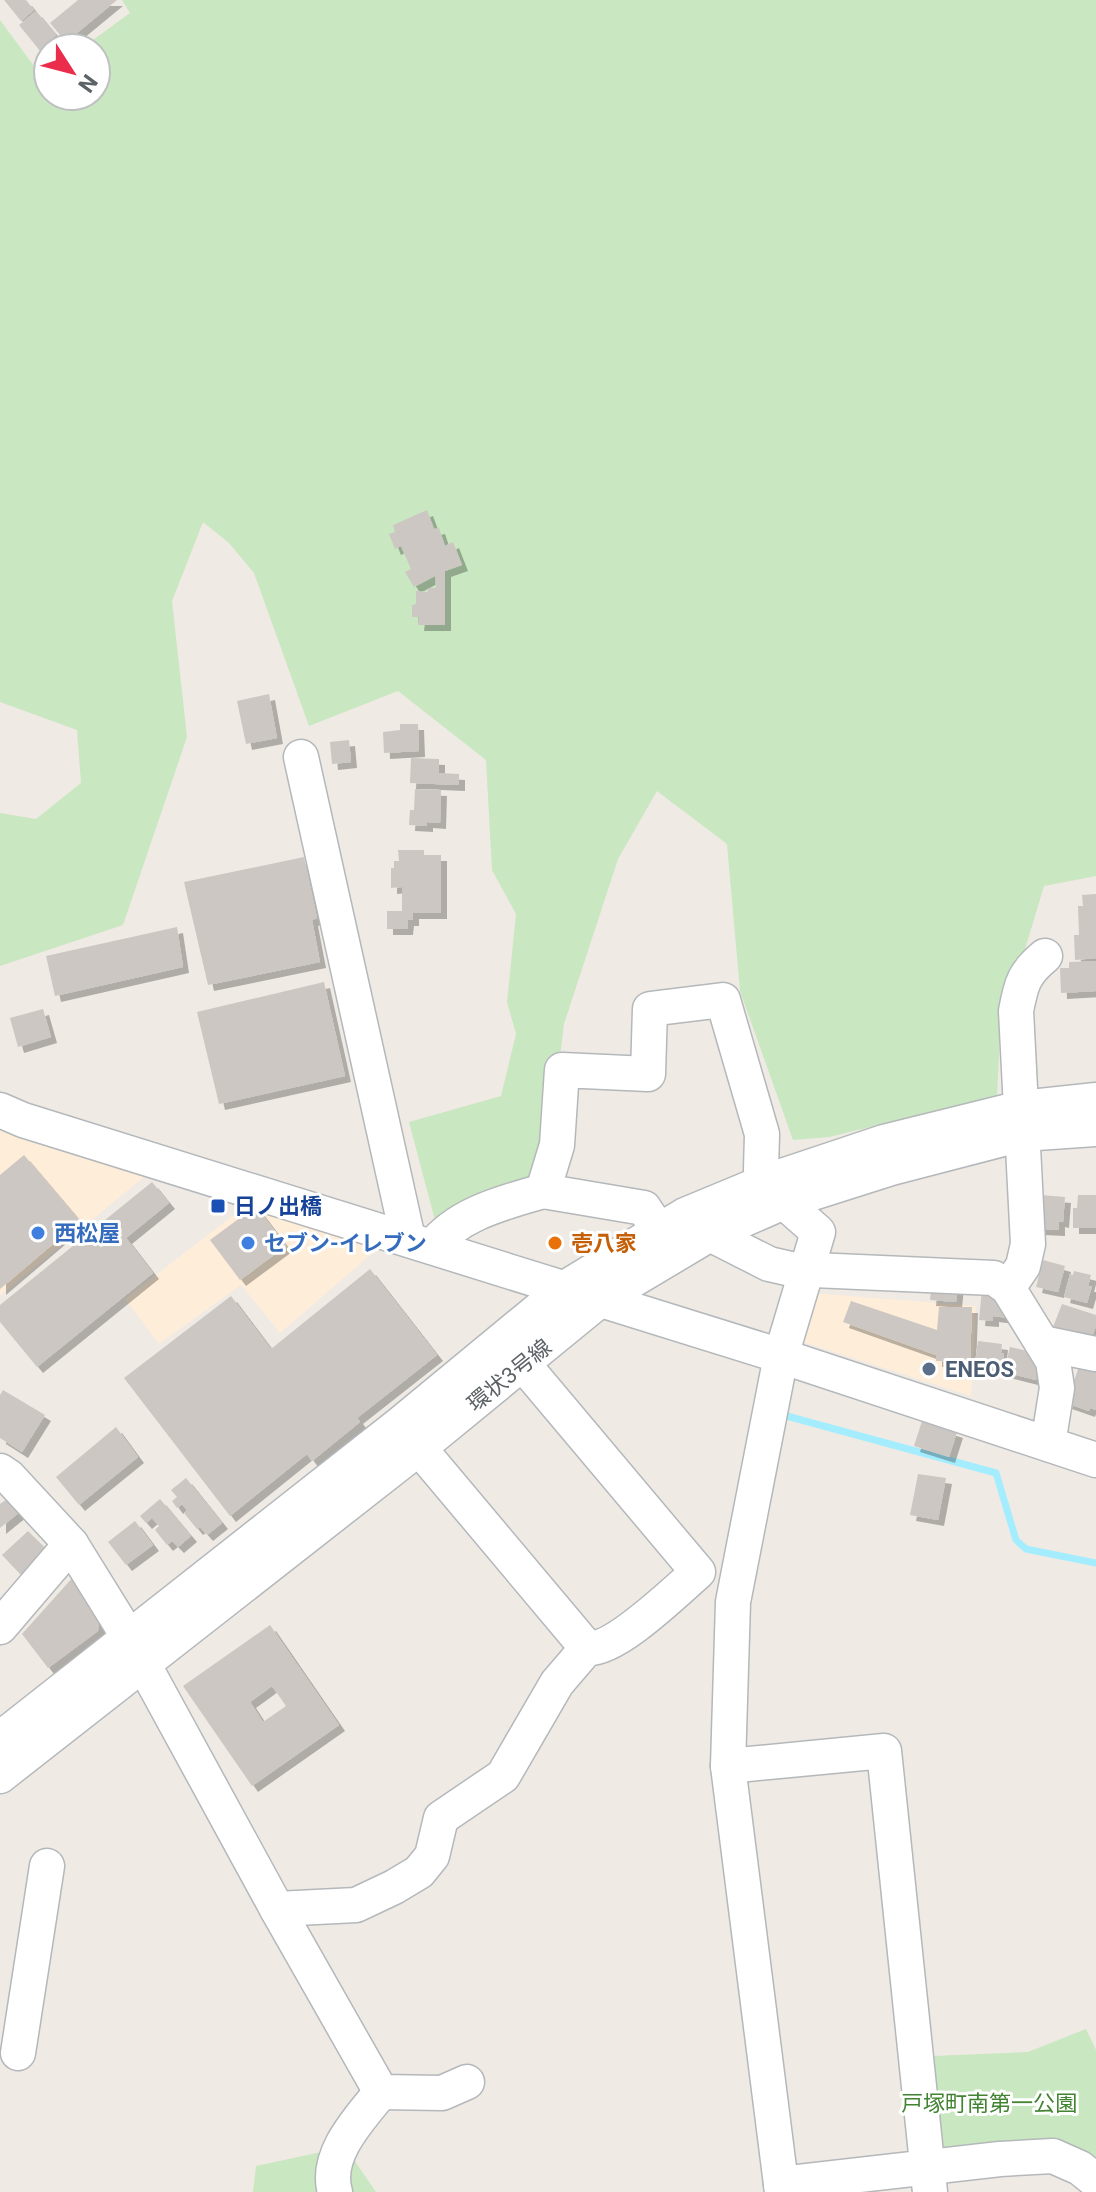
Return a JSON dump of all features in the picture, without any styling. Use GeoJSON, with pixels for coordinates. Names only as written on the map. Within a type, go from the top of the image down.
{"type":"FeatureCollection","features":[{"type":"Feature","properties":{"kind":"street"},"geometry":{"type":"LineString","coordinates":[[301,757],[420,1243]]}},
{"type":"Feature","properties":{"kind":"street"},"geometry":{"type":"LineString","coordinates":[[1008,1288],[1023,1266],[1028,1244],[1016,1011],[1020,988],[1029,969],[1045,956]]}},
{"type":"Feature","properties":{"kind":"street"},"geometry":{"type":"LineString","coordinates":[[543,1191],[557,1145],[562,1070],[648,1074],[650,1009],[723,1000],[762,1134],[761,1170],[776,1192],[818,1232],[781,1356],[733,1602],[728,1766],[781,2188],[929,2180],[1000,2159],[1053,2156],[1080,2168],[1096,2181]]}},
{"type":"Feature","properties":{"kind":"street","name":"環状3号線"},"geometry":{"type":"LineString","coordinates":[[0,1776],[135,1650],[565,1288],[685,1215],[891,1168],[1022,1121],[1096,1100]]}},
{"type":"Feature","properties":{"kind":"street"},"geometry":{"type":"LineString","coordinates":[[0,1110],[23,1120],[781,1356],[1096,1460]]}},
{"type":"Feature","properties":{"kind":"street","name":"環状3号線"},"geometry":{"type":"LineString","coordinates":[[1022,1121],[1096,1129]]}},
{"type":"Feature","properties":{"kind":"street"},"geometry":{"type":"LineString","coordinates":[[420,1243],[471,1216],[543,1191],[644,1208],[659,1231]]}},
{"type":"Feature","properties":{"kind":"street","name":"環状3号線"},"geometry":{"type":"LineString","coordinates":[[0,1739],[135,1650],[419,1448],[601,1299],[776,1192]]}},
{"type":"Feature","properties":{"kind":"street"},"geometry":{"type":"LineString","coordinates":[[710,1234],[769,1264],[806,1270],[994,1278],[1008,1288],[1053,1361],[1057,1388],[1048,1444]]}},
{"type":"Feature","properties":{"kind":"street"},"geometry":{"type":"LineString","coordinates":[[1042,1343],[1096,1354]]}},
{"type":"Feature","properties":{"kind":"street"},"geometry":{"type":"LineString","coordinates":[[419,1448],[587,1648],[593,1649],[620,1637],[698,1572],[523,1364]]}},
{"type":"Feature","properties":{"kind":"street"},"geometry":{"type":"LineString","coordinates":[[0,1471],[71,1544],[135,1650],[381,2092]]}},
{"type":"Feature","properties":{"kind":"street"},"geometry":{"type":"LineString","coordinates":[[0,1627],[71,1544]]}},
{"type":"Feature","properties":{"kind":"street"},"geometry":{"type":"LineString","coordinates":[[277,1909],[356,1905],[419,1872],[432,1856],[441,1818],[503,1776],[557,1683],[587,1648]]}},
{"type":"Feature","properties":{"kind":"street"},"geometry":{"type":"LineString","coordinates":[[728,1766],[884,1751],[929,2180]]}},
{"type":"Feature","properties":{"kind":"street"},"geometry":{"type":"LineString","coordinates":[[18,2053],[16,1965],[47,1866]]}},
{"type":"Feature","properties":{"kind":"street"},"geometry":{"type":"LineString","coordinates":[[381,2092],[442,2093],[467,2082]]}},
{"type":"Feature","properties":{"kind":"street"},"geometry":{"type":"LineString","coordinates":[[335,2192],[335,2163],[348,2136],[381,2092]]}},
{"type":"Feature","properties":{"kind":"shaded area","name":"西松屋"},"geometry":{"type":"Polygon","coordinates":[[[0,1123],[151,1171],[0,1296],[0,1123]]]}},
{"type":"Feature","properties":{"kind":"shaded area"},"geometry":{"type":"Polygon","coordinates":[[[253,1200],[382,1245],[280,1333],[241,1285],[159,1344],[125,1299],[253,1200]]]}},
{"type":"Feature","properties":{"kind":"shaded area","name":"ENEOS"},"geometry":{"type":"Polygon","coordinates":[[[812,1293],[976,1306],[971,1396],[800,1341],[812,1293]]]}},
{"type":"Feature","properties":{"kind":"green space"},"geometry":{"type":"Polygon","coordinates":[[[122,0],[1096,0],[1096,876],[1044,886],[1000,1032],[997,1096],[829,1137],[793,1140],[740,991],[727,844],[657,791],[618,859],[564,1024],[546,1171],[436,1224],[409,1122],[501,1096],[516,1034],[507,1002],[516,914],[492,870],[486,760],[398,691],[309,726],[254,573],[229,543],[203,522],[172,601],[187,737],[123,925],[0,966],[0,813],[36,819],[81,783],[77,730],[0,702],[0,20],[32,63],[32,112],[112,112],[112,32],[104,32],[130,13],[122,0]]]}},
{"type":"Feature","properties":{"kind":"green space","name":"戸塚町南第一公園"},"geometry":{"type":"Polygon","coordinates":[[[1086,2029],[1096,2050],[1096,2166],[955,2156],[941,2144],[933,2056],[1028,2052],[1086,2029]]]}},
{"type":"Feature","properties":{"kind":"green space"},"geometry":{"type":"Polygon","coordinates":[[[326,2151],[350,2154],[376,2192],[253,2192],[256,2166],[326,2151]]]}},
{"type":"Feature","properties":{"kind":"building"},"geometry":{"type":"Polygon","coordinates":[[[4,0],[26,0],[34,10],[21,21],[4,0]]]}},
{"type":"Feature","properties":{"kind":"building"},"geometry":{"type":"Polygon","coordinates":[[[78,0],[117,0],[78,32],[58,32],[50,23],[78,0]]]}},
{"type":"Feature","properties":{"kind":"building"},"geometry":{"type":"Polygon","coordinates":[[[36,11],[54,32],[32,32],[32,41],[19,25],[36,11]]]}},
{"type":"Feature","properties":{"kind":"building"},"geometry":{"type":"Polygon","coordinates":[[[427,510],[434,529],[439,528],[445,546],[453,542],[462,565],[445,571],[445,625],[418,625],[419,617],[412,617],[416,591],[428,592],[428,588],[436,588],[435,576],[414,587],[405,572],[411,569],[401,546],[395,549],[389,534],[395,532],[393,525],[427,510]]]}},
{"type":"Feature","properties":{"kind":"building"},"geometry":{"type":"Polygon","coordinates":[[[269,694],[277,738],[246,744],[237,701],[269,694]]]}},
{"type":"Feature","properties":{"kind":"building"},"geometry":{"type":"Polygon","coordinates":[[[400,724],[418,724],[419,751],[384,753],[383,732],[400,730],[400,724]]]}},
{"type":"Feature","properties":{"kind":"building"},"geometry":{"type":"Polygon","coordinates":[[[349,740],[351,762],[332,764],[330,742],[349,740]]]}},
{"type":"Feature","properties":{"kind":"building"},"geometry":{"type":"Polygon","coordinates":[[[411,758],[439,759],[439,773],[459,774],[459,785],[410,783],[411,758]]]}},
{"type":"Feature","properties":{"kind":"building"},"geometry":{"type":"Polygon","coordinates":[[[415,789],[441,790],[440,823],[409,825],[410,810],[414,810],[415,789]]]}},
{"type":"Feature","properties":{"kind":"building"},"geometry":{"type":"Polygon","coordinates":[[[398,850],[424,850],[424,855],[441,855],[441,913],[413,913],[413,920],[408,920],[407,929],[387,929],[387,911],[402,911],[402,887],[391,888],[391,868],[394,868],[394,861],[399,861],[398,850]]]}},
{"type":"Feature","properties":{"kind":"building"},"geometry":{"type":"Polygon","coordinates":[[[304,857],[317,918],[312,920],[320,962],[208,985],[184,882],[304,857]]]}},
{"type":"Feature","properties":{"kind":"building"},"geometry":{"type":"Polygon","coordinates":[[[1096,894],[1096,958],[1075,960],[1074,935],[1079,935],[1078,906],[1083,906],[1082,895],[1096,894]]]}},
{"type":"Feature","properties":{"kind":"building"},"geometry":{"type":"Polygon","coordinates":[[[177,927],[183,967],[55,996],[46,956],[177,927]]]}},
{"type":"Feature","properties":{"kind":"building"},"geometry":{"type":"Polygon","coordinates":[[[1096,961],[1096,991],[1061,993],[1060,968],[1069,968],[1069,962],[1096,961]]]}},
{"type":"Feature","properties":{"kind":"building"},"geometry":{"type":"Polygon","coordinates":[[[324,982],[345,1076],[219,1104],[197,1012],[324,982]]]}},
{"type":"Feature","properties":{"kind":"building"},"geometry":{"type":"Polygon","coordinates":[[[43,1009],[51,1037],[18,1047],[10,1018],[43,1009]]]}},
{"type":"Feature","properties":{"kind":"building"},"geometry":{"type":"Polygon","coordinates":[[[24,1155],[80,1221],[0,1289],[0,1175],[24,1155]]]}},
{"type":"Feature","properties":{"kind":"building"},"geometry":{"type":"Polygon","coordinates":[[[152,1182],[169,1203],[126,1238],[153,1273],[37,1367],[0,1322],[0,1305],[152,1182]]]}},
{"type":"Feature","properties":{"kind":"building"},"geometry":{"type":"Polygon","coordinates":[[[1041,1195],[1065,1197],[1063,1222],[1059,1221],[1059,1230],[1038,1229],[1041,1195]]]}},
{"type":"Feature","properties":{"kind":"building"},"geometry":{"type":"Polygon","coordinates":[[[1078,1195],[1096,1195],[1096,1228],[1073,1228],[1073,1208],[1077,1208],[1078,1195]]]}},
{"type":"Feature","properties":{"kind":"building","name":"セブン-イレブン"},"geometry":{"type":"Polygon","coordinates":[[[256,1206],[286,1246],[240,1280],[210,1240],[256,1206]]]}},
{"type":"Feature","properties":{"kind":"building"},"geometry":{"type":"Polygon","coordinates":[[[1043,1260],[1065,1266],[1058,1292],[1036,1287],[1043,1260]]]}},
{"type":"Feature","properties":{"kind":"building"},"geometry":{"type":"Polygon","coordinates":[[[370,1269],[437,1355],[357,1418],[360,1422],[312,1461],[307,1454],[230,1516],[124,1378],[231,1296],[271,1349],[370,1269]]]}},
{"type":"Feature","properties":{"kind":"building"},"geometry":{"type":"Polygon","coordinates":[[[1074,1271],[1091,1275],[1088,1286],[1092,1286],[1087,1303],[1064,1297],[1070,1274],[1073,1275],[1074,1271]]]}},
{"type":"Feature","properties":{"kind":"building"},"geometry":{"type":"Polygon","coordinates":[[[932,1280],[958,1282],[956,1302],[930,1300],[932,1280]]]}},
{"type":"Feature","properties":{"kind":"building"},"geometry":{"type":"Polygon","coordinates":[[[982,1289],[1000,1302],[1008,1318],[993,1316],[993,1321],[979,1320],[982,1289]]]}},
{"type":"Feature","properties":{"kind":"building"},"geometry":{"type":"Polygon","coordinates":[[[851,1301],[937,1330],[939,1307],[972,1307],[970,1362],[936,1361],[936,1355],[843,1322],[851,1301]]]}},
{"type":"Feature","properties":{"kind":"building"},"geometry":{"type":"Polygon","coordinates":[[[1062,1304],[1096,1315],[1091,1340],[1053,1327],[1062,1304]]]}},
{"type":"Feature","properties":{"kind":"building"},"geometry":{"type":"Polygon","coordinates":[[[978,1341],[1002,1344],[1002,1370],[984,1368],[985,1364],[975,1363],[978,1341]]]}},
{"type":"Feature","properties":{"kind":"building"},"geometry":{"type":"Polygon","coordinates":[[[1010,1347],[1036,1353],[1041,1359],[1036,1380],[1004,1372],[1010,1347]]]}},
{"type":"Feature","properties":{"kind":"building"},"geometry":{"type":"Polygon","coordinates":[[[1080,1364],[1096,1369],[1096,1410],[1090,1408],[1089,1411],[1066,1403],[1080,1364]]]}},
{"type":"Feature","properties":{"kind":"building"},"geometry":{"type":"Polygon","coordinates":[[[3,1390],[45,1415],[22,1452],[0,1438],[0,1395],[3,1390]]]}},
{"type":"Feature","properties":{"kind":"building"},"geometry":{"type":"Polygon","coordinates":[[[922,1421],[957,1432],[949,1457],[914,1446],[922,1421]]]}},
{"type":"Feature","properties":{"kind":"building"},"geometry":{"type":"Polygon","coordinates":[[[116,1427],[138,1457],[79,1505],[56,1477],[116,1427]]]}},
{"type":"Feature","properties":{"kind":"building"},"geometry":{"type":"Polygon","coordinates":[[[918,1474],[946,1478],[938,1520],[910,1515],[918,1474]]]}},
{"type":"Feature","properties":{"kind":"building"},"geometry":{"type":"Polygon","coordinates":[[[186,1478],[222,1523],[207,1535],[200,1527],[197,1529],[184,1513],[187,1510],[182,1504],[177,1508],[172,1501],[177,1497],[171,1490],[186,1478]]]}},
{"type":"Feature","properties":{"kind":"building"},"geometry":{"type":"Polygon","coordinates":[[[10,1497],[21,1511],[0,1528],[0,1504],[10,1497]]]}},
{"type":"Feature","properties":{"kind":"building"},"geometry":{"type":"Polygon","coordinates":[[[160,1499],[191,1536],[178,1547],[172,1541],[167,1545],[155,1530],[159,1526],[152,1518],[146,1523],[140,1516],[160,1499]]]}},
{"type":"Feature","properties":{"kind":"building"},"geometry":{"type":"Polygon","coordinates":[[[135,1521],[153,1545],[126,1565],[108,1542],[135,1521]]]}},
{"type":"Feature","properties":{"kind":"building"},"geometry":{"type":"Polygon","coordinates":[[[28,1531],[48,1551],[22,1576],[2,1555],[28,1531]]]}},
{"type":"Feature","properties":{"kind":"building"},"geometry":{"type":"Polygon","coordinates":[[[74,1576],[99,1616],[98,1631],[48,1668],[22,1634],[74,1576]]]}},
{"type":"Feature","properties":{"kind":"building"},"geometry":{"type":"Polygon","coordinates":[[[270,1625],[339,1725],[252,1786],[183,1686],[270,1625]],[[272,1686],[250,1702],[263,1722],[286,1706],[272,1686]]]}},
{"type":"Feature","properties":{"kind":"waterway"},"geometry":{"type":"LineString","coordinates":[[783,1415],[996,1473],[1016,1540],[1026,1549],[1096,1563]]}},
{"type":"Feature","properties":{"kind":"place","name":"日ノ出橋"},"geometry":{"type":"Point","coordinates":[218,1206]}},
{"type":"Feature","properties":{"kind":"place","name":"西松屋"},"geometry":{"type":"Point","coordinates":[38,1233]}},
{"type":"Feature","properties":{"kind":"place","name":"セブン-イレブン"},"geometry":{"type":"Point","coordinates":[248,1243]}},
{"type":"Feature","properties":{"kind":"place","name":"壱八家"},"geometry":{"type":"Point","coordinates":[555,1243]}},
{"type":"Feature","properties":{"kind":"place","name":"ENEOS"},"geometry":{"type":"Point","coordinates":[929,1369]}}]}
